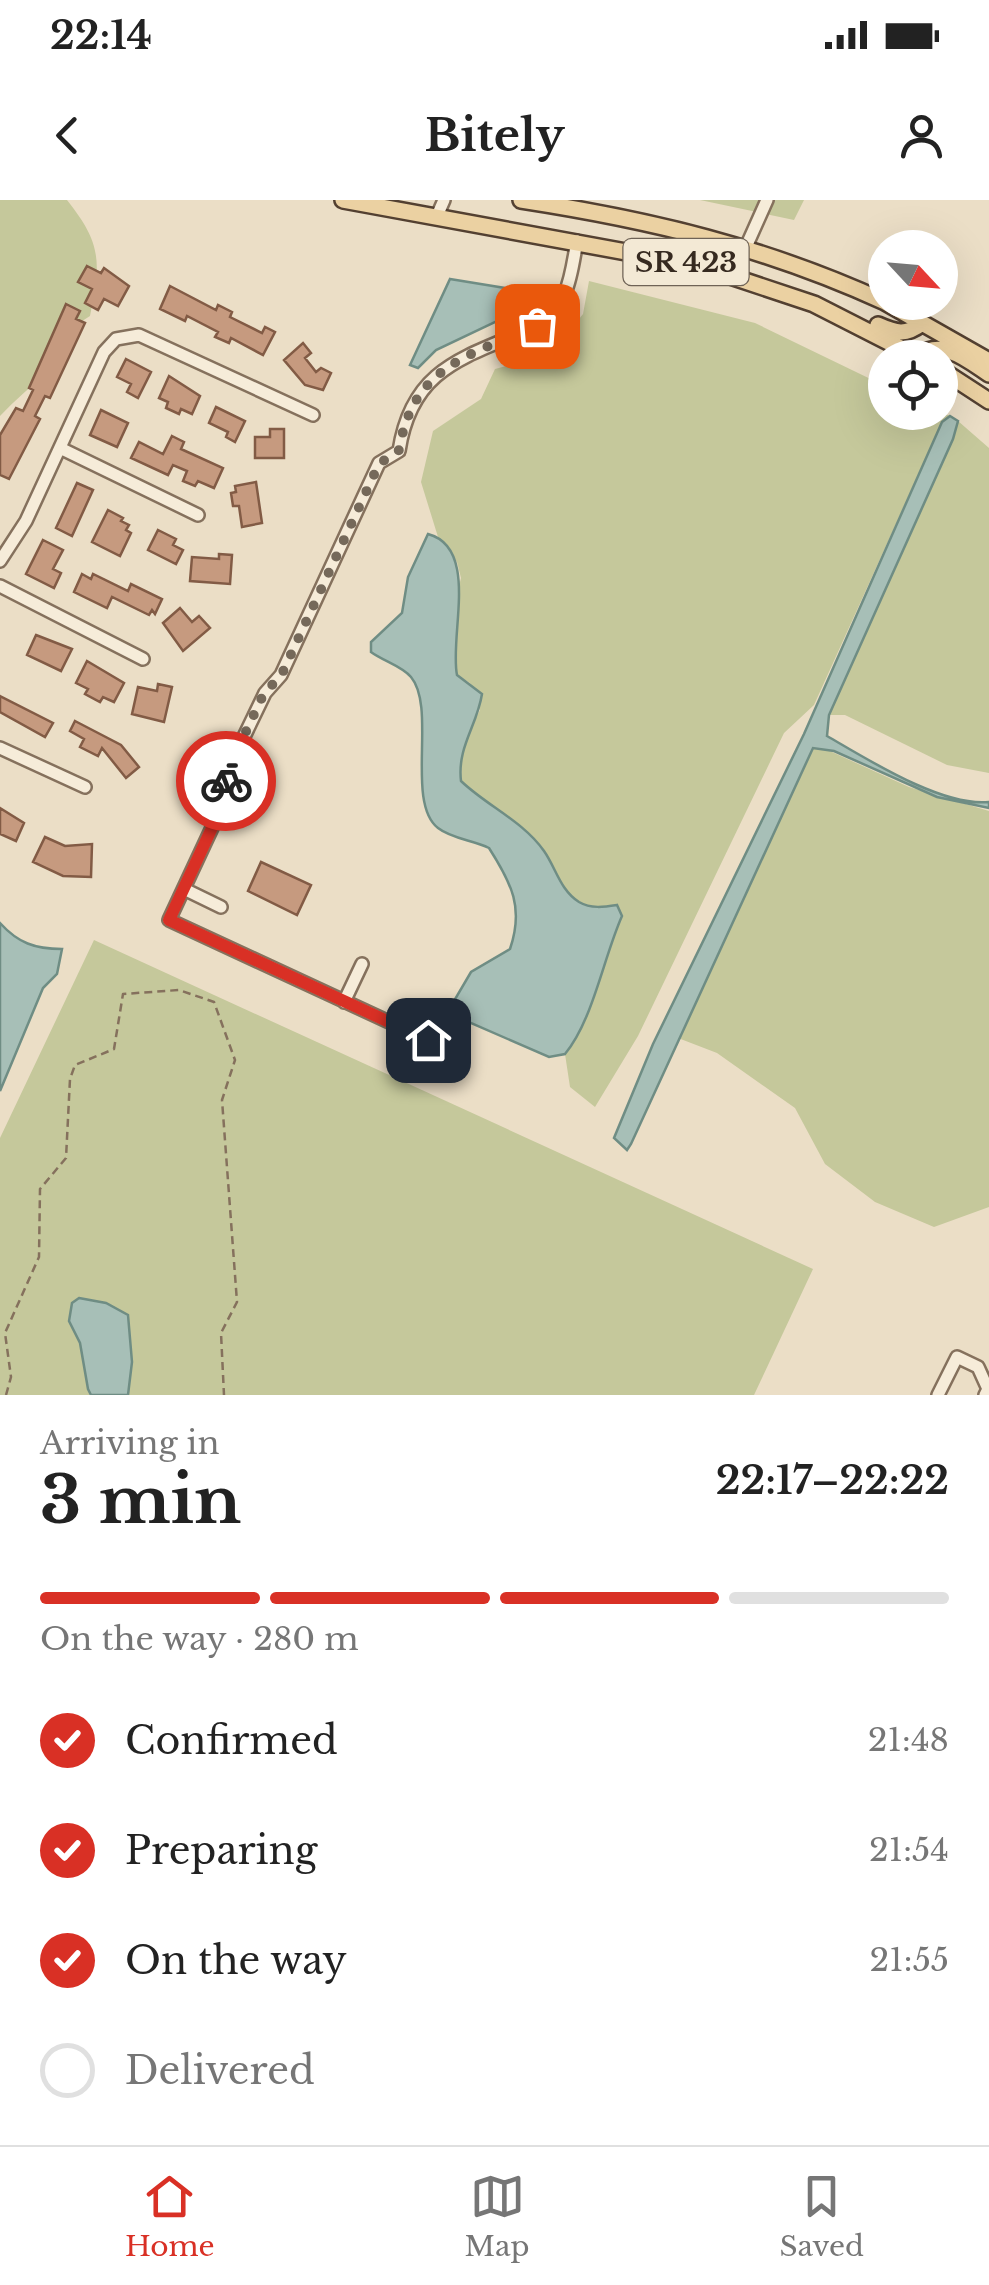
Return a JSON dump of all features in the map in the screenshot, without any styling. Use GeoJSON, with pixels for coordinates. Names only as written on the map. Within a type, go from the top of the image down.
{"type":"FeatureCollection","features":[{"type":"Feature","properties":{"kind":"main road","name":"SR 423"},"geometry":{"type":"LineString","coordinates":[[344,200],[577,240],[715,270],[814,304],[885,340]]}},
{"type":"Feature","properties":{"kind":"main road","name":"SR 423"},"geometry":{"type":"LineString","coordinates":[[520,200],[670,225],[830,277],[868,294]]}},
{"type":"Feature","properties":{"kind":"main road"},"geometry":{"type":"LineString","coordinates":[[715,270],[740,269],[805,292],[894,332],[911,332],[922,324]]}},
{"type":"Feature","properties":{"kind":"main road","name":"SR 423"},"geometry":{"type":"LineString","coordinates":[[915,320],[989,361]]}},
{"type":"Feature","properties":{"kind":"main road"},"geometry":{"type":"LineString","coordinates":[[958,355],[989,374]]}},
{"type":"Feature","properties":{"kind":"main road"},"geometry":{"type":"LineString","coordinates":[[958,381],[989,401]]}},
{"type":"Feature","properties":{"kind":"street"},"geometry":{"type":"LineString","coordinates":[[437,216],[444,200]]}},
{"type":"Feature","properties":{"kind":"street"},"geometry":{"type":"LineString","coordinates":[[746,248],[767,200]]}},
{"type":"Feature","properties":{"kind":"street"},"geometry":{"type":"LineString","coordinates":[[428,1040],[169,920],[225,800],[227,772],[264,693],[281,676],[379,464],[399,450],[403,424],[413,403],[442,368],[537,326],[550,316],[567,290],[577,240]]}},
{"type":"Feature","properties":{"kind":"street"},"geometry":{"type":"LineString","coordinates":[[0,561],[26,521],[104,352],[116,339],[139,335],[312,414]]}},
{"type":"Feature","properties":{"kind":"street"},"geometry":{"type":"LineString","coordinates":[[60,448],[198,515]]}},
{"type":"Feature","properties":{"kind":"street"},"geometry":{"type":"LineString","coordinates":[[0,586],[142,659]]}},
{"type":"Feature","properties":{"kind":"street"},"geometry":{"type":"LineString","coordinates":[[0,748],[85,787]]}},
{"type":"Feature","properties":{"kind":"street"},"geometry":{"type":"LineString","coordinates":[[184,889],[221,907]]}},
{"type":"Feature","properties":{"kind":"street"},"geometry":{"type":"LineString","coordinates":[[344,1002],[362,964]]}},
{"type":"Feature","properties":{"kind":"street"},"geometry":{"type":"LineString","coordinates":[[943,1393],[957,1357],[983,1373],[988,1389],[985,1395]]}},
{"type":"Feature","properties":{"kind":"path"},"geometry":{"type":"LineString","coordinates":[[6,1395],[10,1377],[4,1333],[40,1257],[38,1197],[66,1158],[70,1080],[76,1064],[114,1049],[123,994],[179,990],[214,1002],[234,1060],[222,1100],[237,1302],[221,1333],[224,1395]]}},
{"type":"Feature","properties":{"kind":"green space"},"geometry":{"type":"Polygon","coordinates":[[[0,200],[67,200],[93,242],[97,267],[90,316],[72,330],[47,372],[0,416],[0,200]]]}},
{"type":"Feature","properties":{"kind":"green space"},"geometry":{"type":"Polygon","coordinates":[[[700,200],[804,200],[794,220],[700,200]]]}},
{"type":"Feature","properties":{"kind":"green space"},"geometry":{"type":"Polygon","coordinates":[[[589,281],[755,323],[868,378],[868,430],[938,430],[814,705],[784,733],[638,1036],[595,1107],[570,1087],[565,1054],[583,1024],[622,916],[617,905],[592,907],[573,897],[535,840],[461,781],[462,745],[480,710],[470,683],[457,675],[453,657],[461,578],[457,562],[438,537],[421,482],[433,431],[481,399],[495,369],[551,354],[583,314],[589,281]]]}},
{"type":"Feature","properties":{"kind":"green space"},"geometry":{"type":"Polygon","coordinates":[[[958,421],[989,448],[989,773],[947,765],[845,715],[829,715],[953,440],[958,421]]]}},
{"type":"Feature","properties":{"kind":"green space"},"geometry":{"type":"Polygon","coordinates":[[[821,747],[909,787],[989,811],[989,1207],[934,1227],[875,1202],[825,1164],[795,1108],[717,1053],[678,1038],[813,748],[821,747]]]}},
{"type":"Feature","properties":{"kind":"green space"},"geometry":{"type":"Polygon","coordinates":[[[94,940],[813,1269],[754,1395],[0,1395],[0,1138],[94,940]]]}},
{"type":"Feature","properties":{"kind":"water"},"geometry":{"type":"Polygon","coordinates":[[[450,279],[505,288],[520,298],[521,306],[436,350],[418,368],[410,365],[450,279]]]}},
{"type":"Feature","properties":{"kind":"water"},"geometry":{"type":"Polygon","coordinates":[[[938,430],[956,430],[829,715],[827,736],[905,780],[949,797],[989,802],[989,808],[937,797],[834,751],[813,748],[627,1150],[614,1138],[653,1044],[804,734],[938,430]]]}},
{"type":"Feature","properties":{"kind":"water"},"geometry":{"type":"Polygon","coordinates":[[[428,534],[444,542],[458,574],[457,675],[482,694],[462,758],[461,781],[535,840],[573,897],[593,907],[617,905],[622,916],[583,1024],[565,1054],[549,1057],[455,1016],[451,1006],[471,972],[510,949],[516,909],[504,873],[489,848],[444,832],[428,815],[418,691],[407,673],[371,652],[371,642],[402,613],[408,577],[428,534]]]}},
{"type":"Feature","properties":{"kind":"water"},"geometry":{"type":"Polygon","coordinates":[[[0,923],[28,944],[62,949],[57,974],[43,988],[0,1091],[0,923]]]}},
{"type":"Feature","properties":{"kind":"water"},"geometry":{"type":"Polygon","coordinates":[[[79,1298],[106,1303],[128,1315],[132,1362],[128,1395],[91,1395],[80,1343],[69,1321],[72,1303],[79,1298]]]}},
{"type":"Feature","properties":{"kind":"building"},"geometry":{"type":"Polygon","coordinates":[[[87,266],[101,273],[104,268],[129,286],[118,306],[104,299],[98,310],[85,303],[92,289],[78,282],[87,266]]]}},
{"type":"Feature","properties":{"kind":"building"},"geometry":{"type":"Polygon","coordinates":[[[170,286],[216,310],[218,305],[232,312],[230,317],[262,333],[265,327],[275,332],[263,355],[231,338],[229,343],[215,337],[218,332],[187,316],[185,321],[160,309],[170,286]]]}},
{"type":"Feature","properties":{"kind":"building"},"geometry":{"type":"Polygon","coordinates":[[[66,304],[80,311],[76,319],[85,323],[50,398],[45,396],[35,416],[40,419],[9,479],[0,475],[0,435],[16,408],[23,411],[33,390],[29,388],[66,304]]]}},
{"type":"Feature","properties":{"kind":"building"},"geometry":{"type":"Polygon","coordinates":[[[303,343],[311,353],[305,358],[316,372],[321,368],[331,373],[323,390],[305,385],[284,360],[303,343]]]}},
{"type":"Feature","properties":{"kind":"building"},"geometry":{"type":"Polygon","coordinates":[[[126,359],[151,372],[138,398],[127,392],[131,384],[117,377],[126,359]]]}},
{"type":"Feature","properties":{"kind":"building"},"geometry":{"type":"Polygon","coordinates":[[[169,376],[200,396],[192,414],[166,408],[168,402],[159,398],[169,376]]]}},
{"type":"Feature","properties":{"kind":"building"},"geometry":{"type":"Polygon","coordinates":[[[216,407],[245,421],[235,442],[226,437],[228,432],[209,423],[216,407]]]}},
{"type":"Feature","properties":{"kind":"building"},"geometry":{"type":"Polygon","coordinates":[[[101,410],[128,423],[117,447],[90,435],[101,410]]]}},
{"type":"Feature","properties":{"kind":"building"},"geometry":{"type":"Polygon","coordinates":[[[270,429],[284,429],[284,458],[255,458],[255,437],[270,437],[270,429]]]}},
{"type":"Feature","properties":{"kind":"building"},"geometry":{"type":"Polygon","coordinates":[[[172,436],[184,442],[181,449],[223,468],[214,488],[198,481],[195,486],[183,481],[187,471],[173,465],[168,475],[131,458],[139,442],[163,454],[172,436]]]}},
{"type":"Feature","properties":{"kind":"building"},"geometry":{"type":"Polygon","coordinates":[[[256,482],[262,523],[242,527],[239,506],[233,506],[231,493],[236,492],[235,486],[256,482]]]}},
{"type":"Feature","properties":{"kind":"building"},"geometry":{"type":"Polygon","coordinates":[[[77,483],[93,490],[72,536],[56,528],[77,483]]]}},
{"type":"Feature","properties":{"kind":"building"},"geometry":{"type":"Polygon","coordinates":[[[108,510],[129,525],[126,530],[131,533],[120,556],[92,542],[108,510]]]}},
{"type":"Feature","properties":{"kind":"building"},"geometry":{"type":"Polygon","coordinates":[[[158,530],[176,539],[173,545],[183,550],[176,564],[148,550],[158,530]]]}},
{"type":"Feature","properties":{"kind":"building"},"geometry":{"type":"Polygon","coordinates":[[[43,540],[63,550],[53,569],[61,573],[54,588],[26,574],[43,540]]]}},
{"type":"Feature","properties":{"kind":"building"},"geometry":{"type":"Polygon","coordinates":[[[219,554],[232,555],[230,584],[190,581],[192,557],[219,559],[219,554]]]}},
{"type":"Feature","properties":{"kind":"building"},"geometry":{"type":"Polygon","coordinates":[[[82,574],[91,579],[93,574],[128,591],[131,584],[162,599],[155,614],[152,610],[149,615],[112,597],[107,608],[74,592],[82,574]]]}},
{"type":"Feature","properties":{"kind":"building"},"geometry":{"type":"Polygon","coordinates":[[[180,608],[192,622],[199,616],[210,628],[183,651],[163,623],[180,608]]]}},
{"type":"Feature","properties":{"kind":"building"},"geometry":{"type":"Polygon","coordinates":[[[36,635],[72,649],[61,671],[27,655],[36,635]]]}},
{"type":"Feature","properties":{"kind":"building"},"geometry":{"type":"Polygon","coordinates":[[[87,661],[124,683],[114,702],[103,697],[100,702],[85,694],[88,689],[76,683],[87,661]]]}},
{"type":"Feature","properties":{"kind":"building"},"geometry":{"type":"Polygon","coordinates":[[[158,684],[172,687],[164,722],[132,714],[138,687],[157,691],[158,684]]]}},
{"type":"Feature","properties":{"kind":"building"},"geometry":{"type":"Polygon","coordinates":[[[0,696],[53,723],[45,737],[0,712],[0,696]]]}},
{"type":"Feature","properties":{"kind":"building"},"geometry":{"type":"Polygon","coordinates":[[[75,721],[121,745],[139,767],[126,778],[102,748],[98,756],[80,747],[84,739],[70,731],[75,721]]]}},
{"type":"Feature","properties":{"kind":"building"},"geometry":{"type":"Polygon","coordinates":[[[0,808],[24,823],[16,841],[0,834],[0,808]]]}},
{"type":"Feature","properties":{"kind":"building"},"geometry":{"type":"Polygon","coordinates":[[[45,837],[65,846],[92,844],[91,877],[63,876],[33,862],[45,837]]]}},
{"type":"Feature","properties":{"kind":"building"},"geometry":{"type":"Polygon","coordinates":[[[261,862],[311,885],[297,915],[248,891],[261,862]]]}},
{"type":"Feature","properties":{"kind":"way so far"},"geometry":{"type":"LineString","coordinates":[[226,781],[264,693],[281,676],[379,464],[399,450],[403,424],[426,383],[442,368],[537,326]]}},
{"type":"Feature","properties":{"kind":"route"},"geometry":{"type":"LineString","coordinates":[[226,781],[225,800],[169,920],[428,1040]]}}]}
